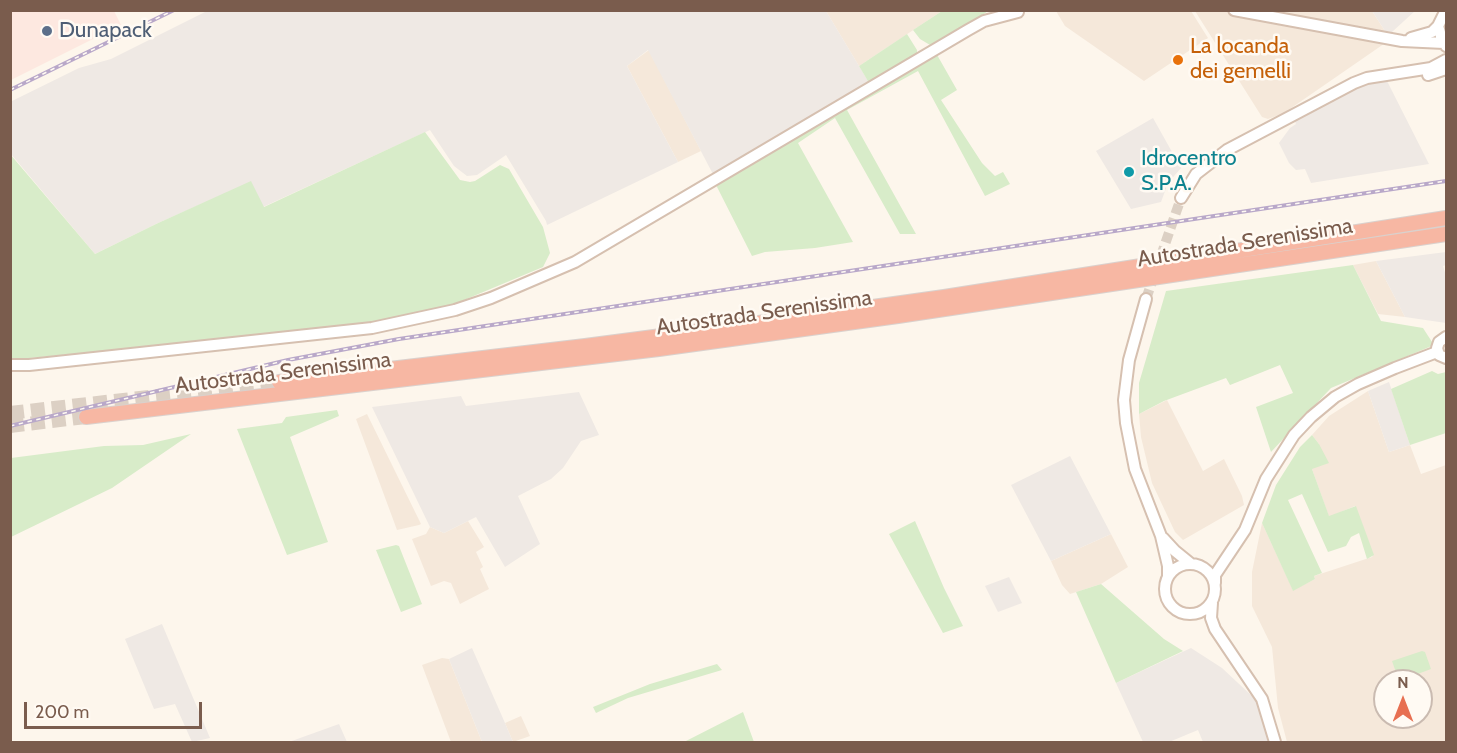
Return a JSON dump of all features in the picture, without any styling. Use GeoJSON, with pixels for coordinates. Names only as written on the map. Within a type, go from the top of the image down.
{"type":"FeatureCollection","features":[{"type":"Feature","properties":{"kind":"highway","name":"Autostrada Serenissima"},"geometry":{"type":"LineString","coordinates":[[279,382],[585,346],[819,315],[1446,218]]}},
{"type":"Feature","properties":{"kind":"highway","name":"Autostrada Serenissima"},"geometry":{"type":"LineString","coordinates":[[86,417],[670,348],[1446,234]]}},
{"type":"Feature","properties":{"kind":"street"},"geometry":{"type":"LineString","coordinates":[[968,30],[991,10]]}},
{"type":"Feature","properties":{"kind":"street"},"geometry":{"type":"LineString","coordinates":[[1234,10],[1402,41],[1445,44],[1438,26]]}},
{"type":"Feature","properties":{"kind":"street"},"geometry":{"type":"LineString","coordinates":[[10,365],[29,365],[372,328],[455,310],[491,298],[575,262],[968,30],[984,21],[1020,11]]}},
{"type":"Feature","properties":{"kind":"street"},"geometry":{"type":"LineString","coordinates":[[1402,41],[1432,32],[1438,26],[1443,12]]}},
{"type":"Feature","properties":{"kind":"street"},"geometry":{"type":"LineString","coordinates":[[1181,198],[1196,174],[1227,150],[1367,78],[1431,68],[1446,60]]}},
{"type":"Feature","properties":{"kind":"street"},"geometry":{"type":"LineString","coordinates":[[1350,86],[1424,76],[1446,69]]}},
{"type":"Feature","properties":{"kind":"street"},"geometry":{"type":"LineString","coordinates":[[1146,299],[1129,360],[1124,400],[1135,470],[1161,536],[1168,566],[1165,588],[1168,601],[1178,611],[1215,629]]}},
{"type":"Feature","properties":{"kind":"street"},"geometry":{"type":"LineString","coordinates":[[1275,742],[1263,699],[1215,629],[1211,618],[1216,590],[1215,575],[1249,522],[1266,479],[1278,458],[1294,435],[1311,417],[1335,398],[1365,381],[1442,355],[1439,342],[1446,338]]}},
{"type":"Feature","properties":{"kind":"street"},"geometry":{"type":"LineString","coordinates":[[1161,536],[1175,551],[1209,572],[1215,583]]}},
{"type":"Feature","properties":{"kind":"street"},"geometry":{"type":"LineString","coordinates":[[1168,576],[1178,567],[1195,564],[1207,565],[1237,543]]}},
{"type":"Feature","properties":{"kind":"street"},"geometry":{"type":"LineString","coordinates":[[1188,614],[1201,612],[1212,603]]}},
{"type":"Feature","properties":{"kind":"shaded area"},"geometry":{"type":"Polygon","coordinates":[[[209,10],[826,11],[871,86],[715,178],[648,50],[627,66],[678,162],[547,225],[506,155],[477,175],[467,176],[454,166],[430,130],[263,207],[251,182],[95,254],[11,154],[10,102],[79,68],[111,59],[209,10]]]}},
{"type":"Feature","properties":{"kind":"shaded area"},"geometry":{"type":"Polygon","coordinates":[[[1416,10],[1392,32],[1385,31],[1372,11],[1416,10]]]}},
{"type":"Feature","properties":{"kind":"shaded area"},"geometry":{"type":"Polygon","coordinates":[[[11,11],[114,11],[121,25],[11,80],[11,11]]]}},
{"type":"Feature","properties":{"kind":"shaded area"},"geometry":{"type":"Polygon","coordinates":[[[826,11],[942,11],[859,66],[826,11]]]}},
{"type":"Feature","properties":{"kind":"shaded area"},"geometry":{"type":"Polygon","coordinates":[[[1056,11],[1191,11],[1208,38],[1144,81],[1065,26],[1056,11]]]}},
{"type":"Feature","properties":{"kind":"shaded area"},"geometry":{"type":"Polygon","coordinates":[[[1195,11],[1372,11],[1385,31],[1392,32],[1386,38],[1391,39],[1284,113],[1268,119],[1262,117],[1195,11]]]}},
{"type":"Feature","properties":{"kind":"shaded area"},"geometry":{"type":"Polygon","coordinates":[[[649,50],[701,151],[678,162],[627,66],[649,50]]]}},
{"type":"Feature","properties":{"kind":"shaded area"},"geometry":{"type":"Polygon","coordinates":[[[1387,81],[1429,164],[1311,183],[1305,169],[1296,170],[1289,163],[1279,143],[1290,128],[1296,124],[1293,116],[1350,86],[1387,81]]]}},
{"type":"Feature","properties":{"kind":"shaded area"},"geometry":{"type":"Polygon","coordinates":[[[1153,118],[1181,168],[1168,183],[1161,202],[1131,209],[1096,151],[1153,118]]]}},
{"type":"Feature","properties":{"kind":"shaded area"},"geometry":{"type":"Polygon","coordinates":[[[1446,252],[1446,265],[1443,266],[1446,276],[1446,323],[1405,317],[1376,261],[1446,252]]]}},
{"type":"Feature","properties":{"kind":"shaded area"},"geometry":{"type":"Polygon","coordinates":[[[1376,261],[1405,317],[1378,314],[1353,265],[1376,261]]]}},
{"type":"Feature","properties":{"kind":"shaded area"},"geometry":{"type":"Polygon","coordinates":[[[1389,382],[1410,445],[1389,452],[1368,391],[1389,382]]]}},
{"type":"Feature","properties":{"kind":"shaded area"},"geometry":{"type":"Polygon","coordinates":[[[1368,391],[1389,452],[1410,445],[1421,474],[1446,465],[1446,742],[1287,742],[1278,708],[1272,647],[1252,606],[1252,572],[1262,523],[1293,590],[1315,579],[1314,576],[1373,555],[1355,506],[1329,517],[1312,469],[1319,444],[1312,435],[1329,416],[1368,391]]]}},
{"type":"Feature","properties":{"kind":"shaded area"},"geometry":{"type":"Polygon","coordinates":[[[579,392],[599,435],[581,441],[563,468],[551,479],[518,496],[540,544],[505,567],[476,517],[444,533],[430,527],[372,407],[461,396],[466,406],[579,392]]]}},
{"type":"Feature","properties":{"kind":"shaded area"},"geometry":{"type":"Polygon","coordinates":[[[1167,400],[1203,471],[1224,459],[1244,505],[1183,540],[1175,532],[1152,483],[1141,437],[1139,414],[1167,400]]]}},
{"type":"Feature","properties":{"kind":"shaded area"},"geometry":{"type":"Polygon","coordinates":[[[367,414],[421,524],[419,525],[397,530],[356,419],[367,414]]]}},
{"type":"Feature","properties":{"kind":"shaded area"},"geometry":{"type":"Polygon","coordinates":[[[1070,456],[1111,534],[1051,561],[1011,485],[1070,456]]]}},
{"type":"Feature","properties":{"kind":"shaded area"},"geometry":{"type":"Polygon","coordinates":[[[468,521],[484,547],[476,552],[483,567],[480,569],[489,589],[460,604],[451,583],[444,581],[431,586],[412,539],[426,534],[430,527],[444,533],[468,521]]]}},
{"type":"Feature","properties":{"kind":"shaded area"},"geometry":{"type":"Polygon","coordinates":[[[1111,534],[1128,567],[1101,584],[1070,594],[1062,585],[1051,561],[1111,534]]]}},
{"type":"Feature","properties":{"kind":"shaded area"},"geometry":{"type":"Polygon","coordinates":[[[1009,577],[1022,603],[998,612],[985,586],[1009,577]]]}},
{"type":"Feature","properties":{"kind":"shaded area"},"geometry":{"type":"Polygon","coordinates":[[[162,624],[210,738],[192,742],[175,704],[154,709],[125,639],[162,624]]]}},
{"type":"Feature","properties":{"kind":"shaded area"},"geometry":{"type":"Polygon","coordinates":[[[472,648],[513,742],[482,742],[449,659],[472,648]]]}},
{"type":"Feature","properties":{"kind":"shaded area"},"geometry":{"type":"Polygon","coordinates":[[[1191,648],[1222,668],[1253,697],[1260,706],[1269,742],[1203,742],[1198,730],[1169,742],[1143,742],[1116,683],[1191,648]]]}},
{"type":"Feature","properties":{"kind":"shaded area"},"geometry":{"type":"Polygon","coordinates":[[[442,658],[449,659],[482,742],[451,742],[422,665],[442,658]]]}},
{"type":"Feature","properties":{"kind":"shaded area"},"geometry":{"type":"Polygon","coordinates":[[[521,716],[530,736],[513,742],[505,723],[521,716]]]}},
{"type":"Feature","properties":{"kind":"shaded area"},"geometry":{"type":"Polygon","coordinates":[[[339,724],[347,742],[289,742],[339,724]]]}},
{"type":"Feature","properties":{"kind":"green space"},"geometry":{"type":"Polygon","coordinates":[[[942,11],[988,11],[933,46],[920,39],[913,30],[942,11]]]}},
{"type":"Feature","properties":{"kind":"green space"},"geometry":{"type":"Polygon","coordinates":[[[907,34],[917,54],[869,83],[859,66],[907,34]]]}},
{"type":"Feature","properties":{"kind":"green space"},"geometry":{"type":"Polygon","coordinates":[[[936,53],[957,90],[941,100],[982,163],[995,176],[1003,172],[1010,184],[985,196],[918,71],[847,110],[916,234],[900,234],[835,118],[798,143],[853,242],[765,252],[752,256],[716,185],[936,53]]]}},
{"type":"Feature","properties":{"kind":"green space"},"geometry":{"type":"Polygon","coordinates":[[[425,132],[460,180],[475,181],[500,165],[509,169],[543,227],[550,253],[543,267],[445,308],[402,319],[297,333],[11,358],[10,154],[95,254],[251,181],[264,207],[425,132]]]}},
{"type":"Feature","properties":{"kind":"green space"},"geometry":{"type":"Polygon","coordinates":[[[1353,265],[1381,321],[1423,328],[1434,345],[1331,388],[1271,452],[1256,407],[1293,393],[1280,365],[1230,385],[1226,378],[1164,401],[1139,414],[1139,383],[1166,291],[1353,265]]]}},
{"type":"Feature","properties":{"kind":"green space"},"geometry":{"type":"Polygon","coordinates":[[[1432,371],[1438,374],[1446,372],[1446,433],[1410,445],[1391,389],[1432,371]]]}},
{"type":"Feature","properties":{"kind":"green space"},"geometry":{"type":"Polygon","coordinates":[[[337,410],[339,416],[290,437],[328,542],[287,555],[237,429],[282,423],[286,417],[337,410]]]}},
{"type":"Feature","properties":{"kind":"green space"},"geometry":{"type":"Polygon","coordinates":[[[191,434],[112,488],[11,537],[11,458],[104,446],[143,445],[191,434]]]}},
{"type":"Feature","properties":{"kind":"green space"},"geometry":{"type":"Polygon","coordinates":[[[1312,435],[1329,463],[1312,469],[1329,516],[1356,506],[1374,555],[1367,559],[1359,533],[1351,537],[1346,546],[1328,552],[1302,494],[1288,500],[1322,573],[1293,591],[1262,523],[1276,485],[1300,447],[1312,435]]]}},
{"type":"Feature","properties":{"kind":"green space"},"geometry":{"type":"Polygon","coordinates":[[[915,521],[963,626],[943,633],[889,534],[915,521]]]}},
{"type":"Feature","properties":{"kind":"green space"},"geometry":{"type":"Polygon","coordinates":[[[399,546],[422,604],[401,612],[376,550],[399,546]]]}},
{"type":"Feature","properties":{"kind":"green space"},"geometry":{"type":"Polygon","coordinates":[[[1101,584],[1164,639],[1183,651],[1116,683],[1076,592],[1101,584]]]}},
{"type":"Feature","properties":{"kind":"green space"},"geometry":{"type":"Polygon","coordinates":[[[1422,651],[1425,652],[1431,669],[1395,669],[1392,661],[1422,651]]]}},
{"type":"Feature","properties":{"kind":"green space"},"geometry":{"type":"Polygon","coordinates":[[[717,664],[722,670],[628,698],[596,713],[593,707],[650,684],[717,664]]]}},
{"type":"Feature","properties":{"kind":"green space"},"geometry":{"type":"Polygon","coordinates":[[[743,712],[754,742],[684,742],[743,712]]]}},
{"type":"Feature","properties":{"kind":"tunnel"},"geometry":{"type":"LineString","coordinates":[[1146,299],[1181,198]]}},
{"type":"Feature","properties":{"kind":"tunnel"},"geometry":{"type":"LineString","coordinates":[[10,413],[279,382]]}},
{"type":"Feature","properties":{"kind":"tunnel"},"geometry":{"type":"LineString","coordinates":[[10,426],[86,417]]}},
{"type":"Feature","properties":{"kind":"railway"},"geometry":{"type":"LineString","coordinates":[[10,90],[174,10]]}},
{"type":"Feature","properties":{"kind":"railway"},"geometry":{"type":"LineString","coordinates":[[10,426],[288,360],[399,339],[1446,181]]}},
{"type":"Feature","properties":{"kind":"place","name":"Dunapack"},"geometry":{"type":"Point","coordinates":[47,31]}},
{"type":"Feature","properties":{"kind":"place","name":"La locanda dei gemelli"},"geometry":{"type":"Point","coordinates":[1178,60]}},
{"type":"Feature","properties":{"kind":"place","name":"Idrocentro S.P.A."},"geometry":{"type":"Point","coordinates":[1129,172]}}]}
